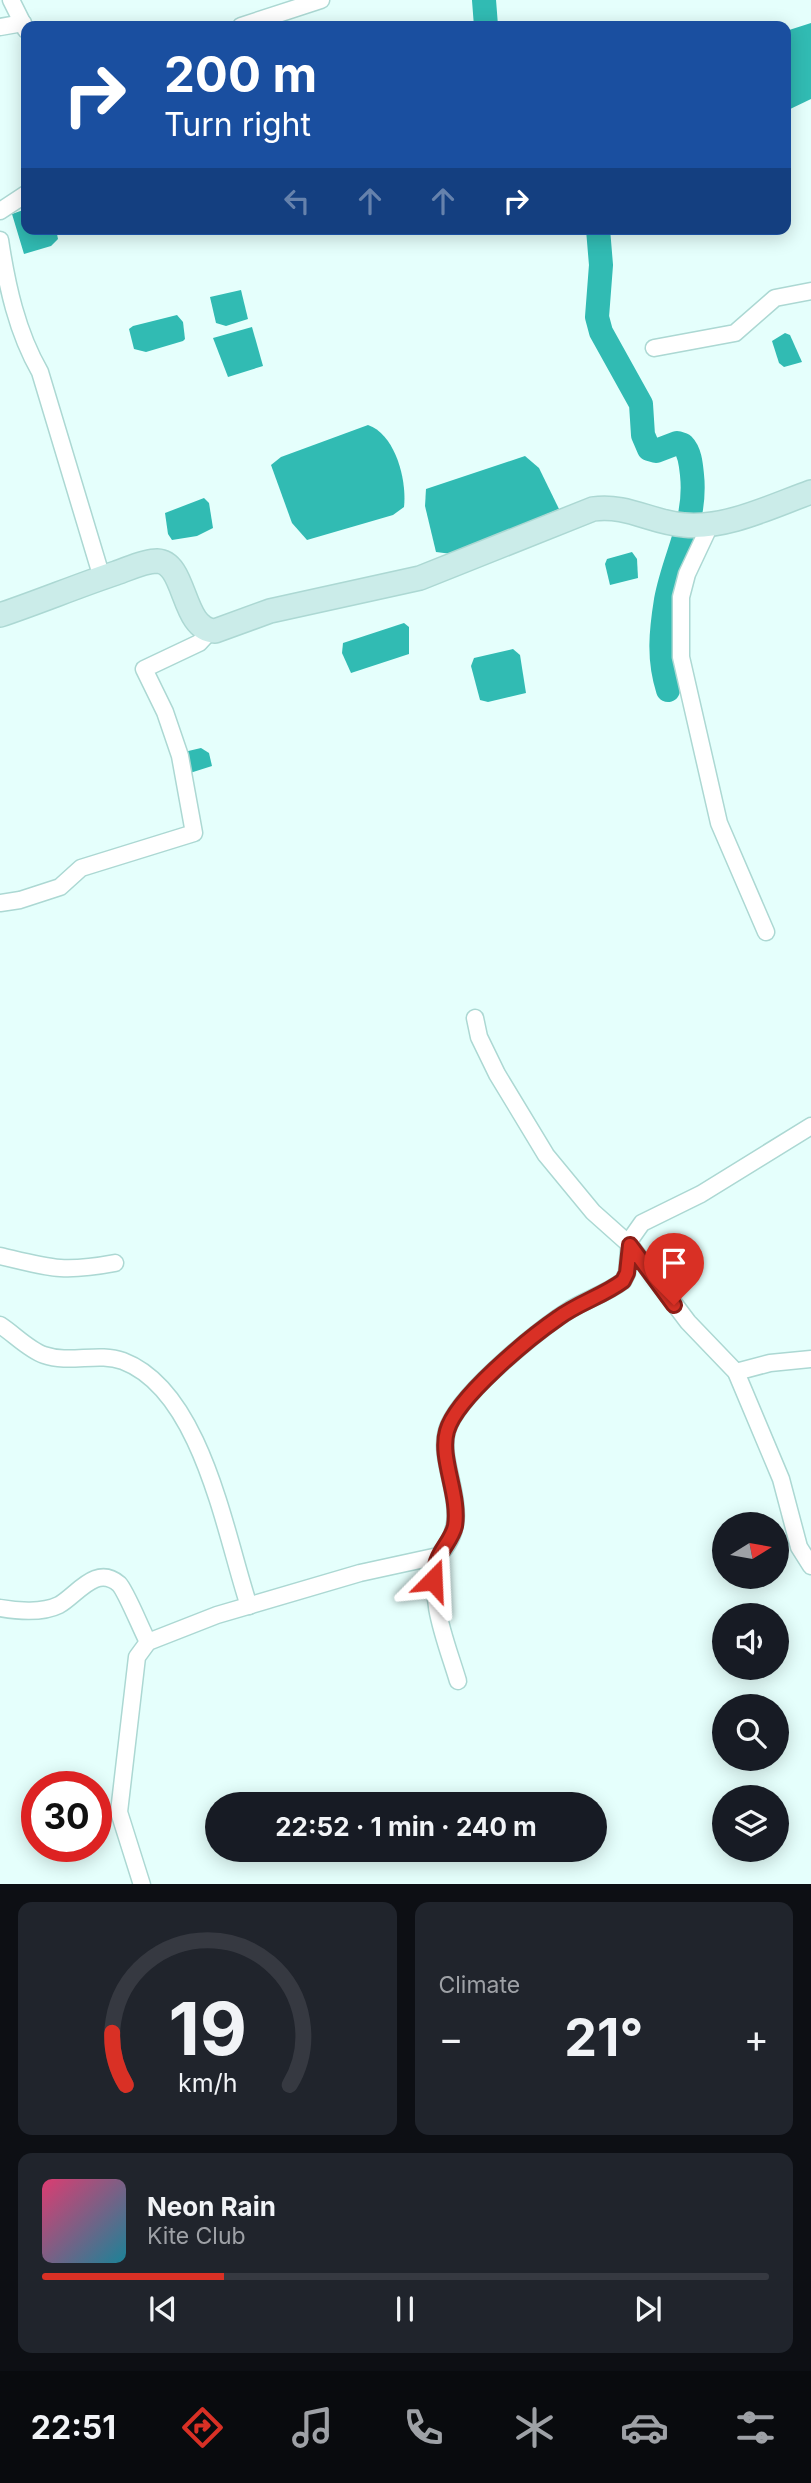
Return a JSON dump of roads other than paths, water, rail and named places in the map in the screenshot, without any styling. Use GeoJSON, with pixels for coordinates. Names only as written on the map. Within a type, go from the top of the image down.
{"type":"FeatureCollection","features":[{"type":"Feature","properties":{"kind":"street"},"geometry":{"type":"LineString","coordinates":[[11,0],[22,21]]}},
{"type":"Feature","properties":{"kind":"street"},"geometry":{"type":"LineString","coordinates":[[256,21],[321,0]]}},
{"type":"Feature","properties":{"kind":"street"},"geometry":{"type":"LineString","coordinates":[[0,27],[21,27]]}},
{"type":"Feature","properties":{"kind":"street"},"geometry":{"type":"LineString","coordinates":[[0,211],[21,197]]}},
{"type":"Feature","properties":{"kind":"street"},"geometry":{"type":"LineString","coordinates":[[0,240],[6,276],[24,345],[40,373],[102,578]]}},
{"type":"Feature","properties":{"kind":"street"},"geometry":{"type":"LineString","coordinates":[[654,348],[735,333],[775,298],[811,291]]}},
{"type":"Feature","properties":{"kind":"street"},"geometry":{"type":"LineString","coordinates":[[0,903],[60,887],[81,868],[194,833],[180,756],[165,712],[144,669],[198,643],[210,631],[270,611],[413,580],[593,509],[627,509],[675,524],[706,524],[811,492]]}},
{"type":"Feature","properties":{"kind":"street"},"geometry":{"type":"LineString","coordinates":[[706,524],[681,597],[681,657],[719,823],[766,932]]}},
{"type":"Feature","properties":{"kind":"street"},"geometry":{"type":"LineString","coordinates":[[0,615],[148,562],[158,561],[169,565],[189,609],[210,631]]}},
{"type":"Feature","properties":{"kind":"street"},"geometry":{"type":"LineString","coordinates":[[475,1018],[479,1037],[496,1074],[546,1156],[593,1212],[630,1245],[688,1322],[736,1372],[781,1479],[799,1547],[811,1566]]}},
{"type":"Feature","properties":{"kind":"street"},"geometry":{"type":"LineString","coordinates":[[457,1681],[436,1609],[433,1580],[438,1556],[455,1527],[455,1493],[445,1438],[453,1418],[487,1379],[525,1344],[558,1318],[623,1281],[627,1273],[630,1245],[635,1231],[642,1223],[701,1194],[811,1126]]}},
{"type":"Feature","properties":{"kind":"street"},"geometry":{"type":"LineString","coordinates":[[0,1256],[22,1264],[66,1270],[115,1263]]}},
{"type":"Feature","properties":{"kind":"street"},"geometry":{"type":"LineString","coordinates":[[0,1325],[42,1355],[73,1359],[108,1356],[127,1363],[165,1391],[184,1417],[217,1492],[249,1606]]}},
{"type":"Feature","properties":{"kind":"street"},"geometry":{"type":"LineString","coordinates":[[736,1372],[770,1363],[811,1359]]}},
{"type":"Feature","properties":{"kind":"street"},"geometry":{"type":"LineString","coordinates":[[142,1884],[119,1812],[137,1657],[148,1642],[185,1625],[360,1573],[438,1556]]}},
{"type":"Feature","properties":{"kind":"street"},"geometry":{"type":"LineString","coordinates":[[0,1608],[49,1608],[60,1604],[87,1583],[101,1577],[122,1589],[148,1642]]}},
{"type":"Feature","properties":{"kind":"water"},"geometry":{"type":"Polygon","coordinates":[[[811,23],[811,99],[791,109],[791,29],[811,23]]]}},
{"type":"Feature","properties":{"kind":"water"},"geometry":{"type":"Polygon","coordinates":[[[21,211],[21,235],[57,235],[58,239],[51,246],[24,254],[12,214],[21,211]]]}},
{"type":"Feature","properties":{"kind":"water"},"geometry":{"type":"Polygon","coordinates":[[[241,290],[248,319],[226,326],[216,323],[210,297],[241,290]]]}},
{"type":"Feature","properties":{"kind":"water"},"geometry":{"type":"Polygon","coordinates":[[[177,315],[183,322],[183,341],[146,352],[134,349],[129,329],[177,315]]]}},
{"type":"Feature","properties":{"kind":"water"},"geometry":{"type":"Polygon","coordinates":[[[252,327],[263,366],[228,377],[213,338],[252,327]]]}},
{"type":"Feature","properties":{"kind":"water"},"geometry":{"type":"Polygon","coordinates":[[[785,333],[790,335],[802,362],[784,367],[779,363],[772,341],[785,333]]]}},
{"type":"Feature","properties":{"kind":"water"},"geometry":{"type":"Polygon","coordinates":[[[368,425],[386,438],[398,460],[404,485],[404,507],[393,515],[307,540],[292,523],[271,465],[281,457],[368,425]]]}},
{"type":"Feature","properties":{"kind":"water"},"geometry":{"type":"Polygon","coordinates":[[[525,456],[539,468],[559,509],[452,554],[436,552],[425,506],[426,489],[525,456]]]}},
{"type":"Feature","properties":{"kind":"water"},"geometry":{"type":"Polygon","coordinates":[[[204,498],[209,503],[213,528],[197,536],[172,540],[168,534],[165,513],[204,498]]]}},
{"type":"Feature","properties":{"kind":"water"},"geometry":{"type":"Polygon","coordinates":[[[632,552],[637,559],[638,578],[610,585],[605,564],[607,559],[632,552]]]}},
{"type":"Feature","properties":{"kind":"water"},"geometry":{"type":"Polygon","coordinates":[[[404,623],[409,627],[409,654],[351,673],[342,653],[343,643],[404,623]]]}},
{"type":"Feature","properties":{"kind":"water"},"geometry":{"type":"Polygon","coordinates":[[[513,649],[520,655],[526,693],[488,702],[480,700],[471,666],[474,658],[513,649]]]}},
{"type":"Feature","properties":{"kind":"water"},"geometry":{"type":"Polygon","coordinates":[[[201,748],[209,753],[212,766],[190,773],[184,752],[201,748]]]}},
{"type":"Feature","properties":{"kind":"waterway"},"geometry":{"type":"LineString","coordinates":[[484,0],[486,21]]}},
{"type":"Feature","properties":{"kind":"waterway"},"geometry":{"type":"LineString","coordinates":[[598,235],[601,265],[597,317],[601,332],[641,404],[643,435],[649,449],[656,451],[677,443],[683,445],[691,463],[691,508],[666,600],[663,623],[661,645],[668,690]]}}]}
